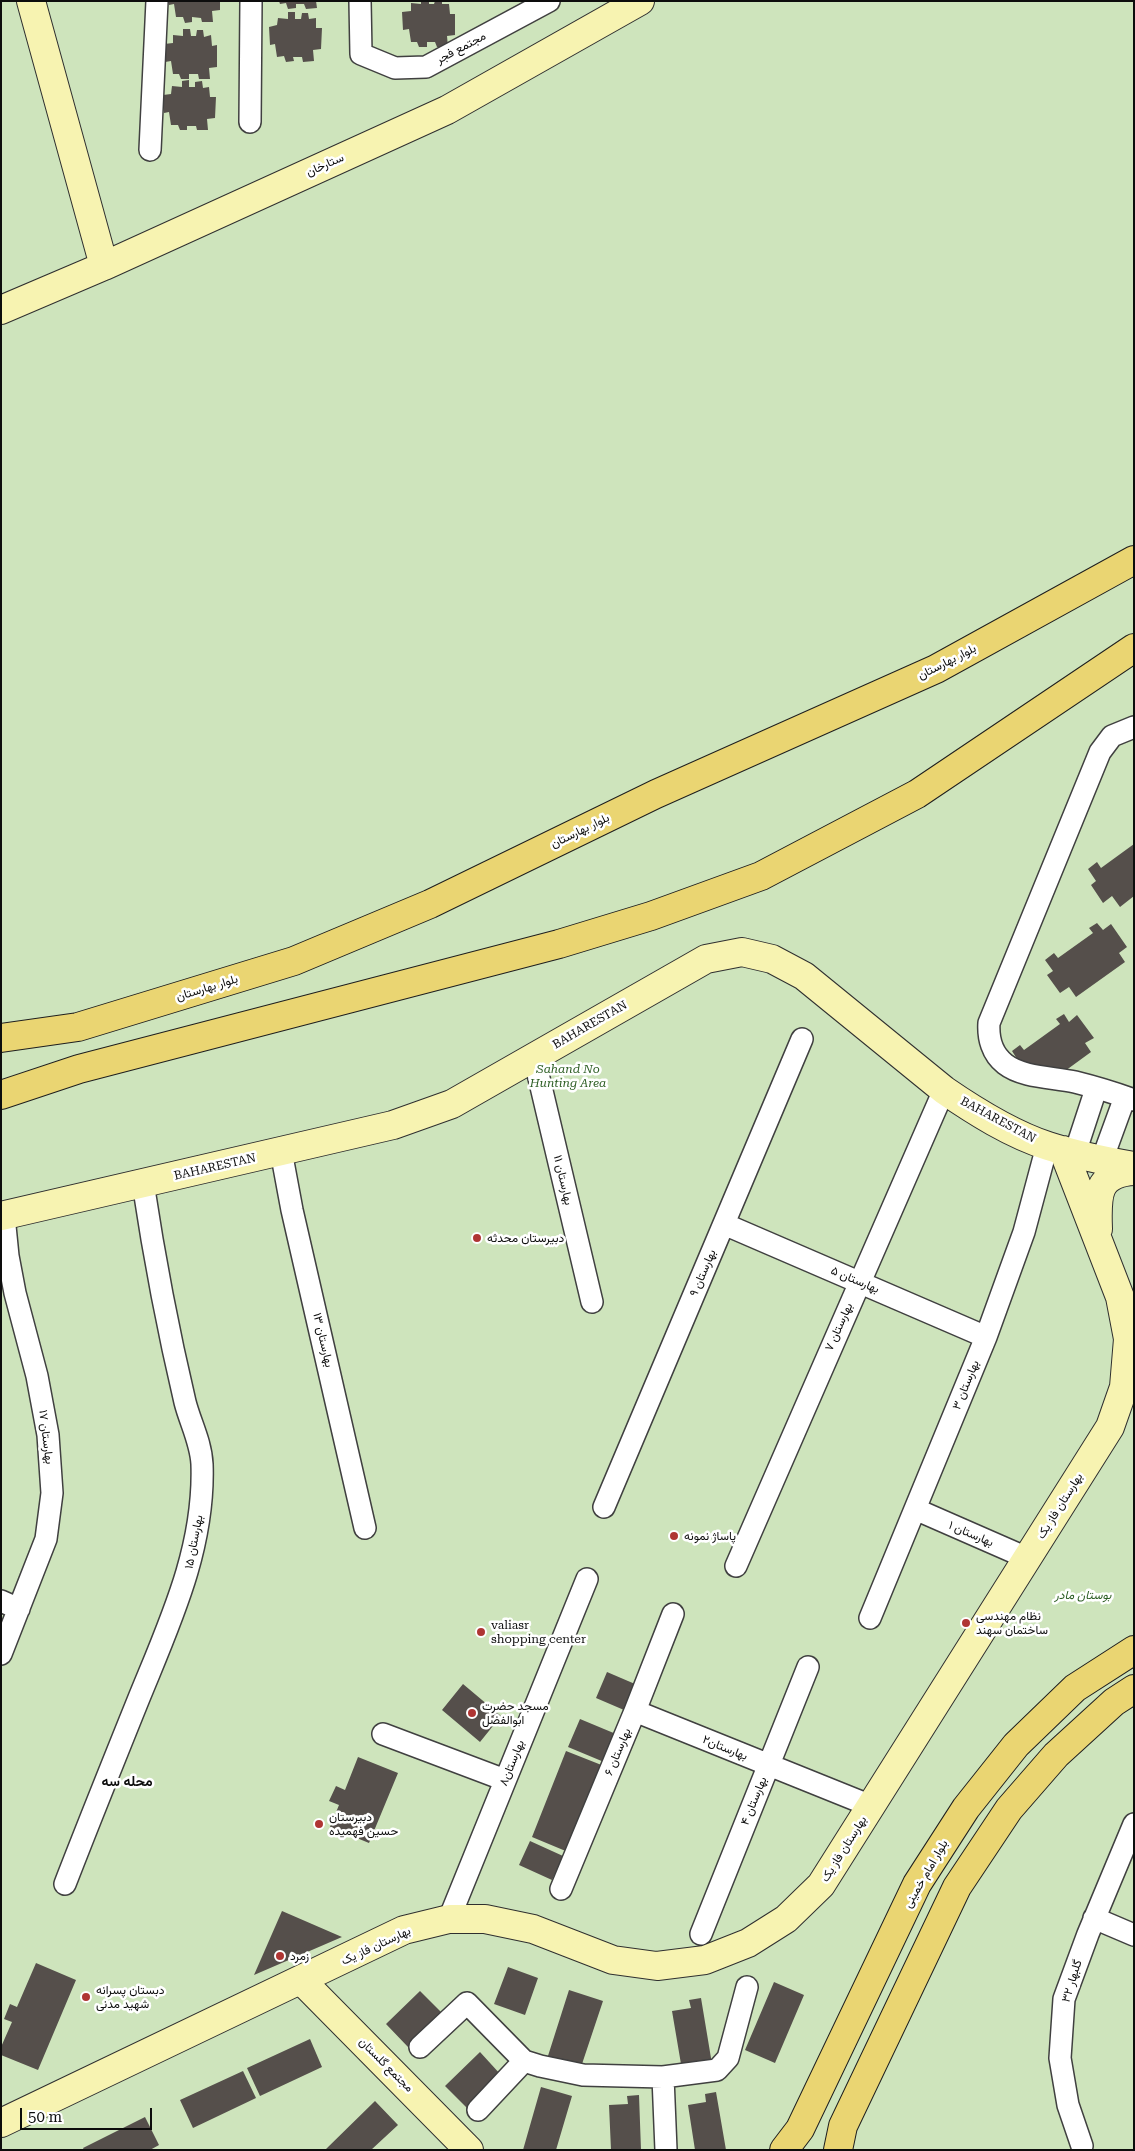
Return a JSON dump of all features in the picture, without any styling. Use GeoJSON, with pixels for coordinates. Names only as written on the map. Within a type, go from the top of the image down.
{"type":"FeatureCollection","features":[{"type":"Feature","properties":{"kind":"main road","name":"بلوار بهارستان"},"geometry":{"type":"LineString","coordinates":[[1,1038],[78,1027],[294,962],[430,904],[656,794],[936,669],[1134,560]]}},
{"type":"Feature","properties":{"kind":"main road"},"geometry":{"type":"LineString","coordinates":[[1,1095],[79,1069],[559,944],[651,916],[761,876],[917,794],[1134,648]]}},
{"type":"Feature","properties":{"kind":"main road","name":"بلوار امام خمینی"},"geometry":{"type":"LineString","coordinates":[[784,2150],[800,2129],[917,1884],[966,1808],[1016,1745],[1075,1688],[1134,1650]]}},
{"type":"Feature","properties":{"kind":"main road"},"geometry":{"type":"LineString","coordinates":[[838,2150],[843,2126],[957,1887],[1009,1809],[1056,1755],[1114,1702],[1134,1689]]}},
{"type":"Feature","properties":{"kind":"street"},"geometry":{"type":"LineString","coordinates":[[30,1],[104,266]]}},
{"type":"Feature","properties":{"kind":"street"},"geometry":{"type":"LineString","coordinates":[[150,150],[157,1]]}},
{"type":"Feature","properties":{"kind":"street"},"geometry":{"type":"LineString","coordinates":[[250,1],[250,122]]}},
{"type":"Feature","properties":{"kind":"street","name":"مجتمع فجر"},"geometry":{"type":"LineString","coordinates":[[360,1],[361,54],[396,68],[426,66],[549,1]]}},
{"type":"Feature","properties":{"kind":"street","name":"ستارخان"},"geometry":{"type":"LineString","coordinates":[[1,310],[104,266],[447,110],[625,5]]}},
{"type":"Feature","properties":{"kind":"street"},"geometry":{"type":"LineString","coordinates":[[1102,1160],[1129,1099],[1096,1089],[1021,1072],[1006,1064],[996,1055],[989,1035],[989,1023],[1100,752],[1112,736],[1134,726]]}},
{"type":"Feature","properties":{"kind":"street","name":"BAHARESTAN"},"geometry":{"type":"LineString","coordinates":[[2,1216],[393,1125],[452,1104],[706,959],[742,952],[772,959],[804,976],[944,1090],[998,1123],[1062,1150],[1134,1166]]}},
{"type":"Feature","properties":{"kind":"street","name":"بهارستان ۹"},"geometry":{"type":"LineString","coordinates":[[604,1507],[802,1039]]}},
{"type":"Feature","properties":{"kind":"street","name":"بهارستان ۱۱"},"geometry":{"type":"LineString","coordinates":[[534,1057],[592,1302]]}},
{"type":"Feature","properties":{"kind":"street","name":"بهارستان ۳"},"geometry":{"type":"LineString","coordinates":[[870,1618],[986,1337],[1024,1232],[1062,1150],[1096,1089]]}},
{"type":"Feature","properties":{"kind":"street","name":"بهارستان ۷"},"geometry":{"type":"LineString","coordinates":[[736,1566],[944,1090]]}},
{"type":"Feature","properties":{"kind":"street","name":"بهارستان فاز یک"},"geometry":{"type":"LineString","coordinates":[[1,2123],[404,1930],[448,1920],[485,1919],[533,1929],[613,1960],[657,1966],[705,1960],[748,1943],[786,1919],[821,1885],[1110,1427],[1124,1387],[1128,1339],[1120,1296],[1062,1150]]}},
{"type":"Feature","properties":{"kind":"street","name":"بهارستان ۱۳"},"geometry":{"type":"LineString","coordinates":[[281,1152],[292,1210],[365,1528]]}},
{"type":"Feature","properties":{"kind":"street"},"geometry":{"type":"LineString","coordinates":[[1098,1238],[1097,1204],[1099,1194],[1105,1182],[1113,1174],[1134,1170]]}},
{"type":"Feature","properties":{"kind":"street","name":"بهارستان ۱۵"},"geometry":{"type":"LineString","coordinates":[[65,1884],[171,1622],[188,1572],[199,1525],[202,1461],[185,1403],[151,1234],[143,1183]]}},
{"type":"Feature","properties":{"kind":"street","name":"بهارستان ۱۷"},"geometry":{"type":"LineString","coordinates":[[1,1654],[10,1605],[46,1539],[52,1493],[48,1435],[37,1376],[15,1293],[2,1216]]}},
{"type":"Feature","properties":{"kind":"street","name":"بهارستان ۵"},"geometry":{"type":"LineString","coordinates":[[724,1224],[986,1337]]}},
{"type":"Feature","properties":{"kind":"street","name":"بهارستان ۱"},"geometry":{"type":"LineString","coordinates":[[915,1510],[1027,1558]]}},
{"type":"Feature","properties":{"kind":"street","name":"بهارستان۸"},"geometry":{"type":"LineString","coordinates":[[448,1920],[587,1579]]}},
{"type":"Feature","properties":{"kind":"street","name":"بهارستان ۶"},"geometry":{"type":"LineString","coordinates":[[561,1889],[673,1614]]}},
{"type":"Feature","properties":{"kind":"street","name":"بهارستان ۴"},"geometry":{"type":"LineString","coordinates":[[701,1934],[808,1667]]}},
{"type":"Feature","properties":{"kind":"street","name":"بهارستان۲"},"geometry":{"type":"LineString","coordinates":[[635,1711],[871,1806]]}},
{"type":"Feature","properties":{"kind":"street"},"geometry":{"type":"LineString","coordinates":[[383,1734],[505,1780]]}},
{"type":"Feature","properties":{"kind":"street","name":"گلبهار ۳۲"},"geometry":{"type":"LineString","coordinates":[[1082,2146],[1068,2105],[1060,2058],[1064,2000],[1094,1918],[1134,1824]]}},
{"type":"Feature","properties":{"kind":"street"},"geometry":{"type":"LineString","coordinates":[[1094,1918],[1134,1935]]}},
{"type":"Feature","properties":{"kind":"street","name":"مجتمع گلستان"},"geometry":{"type":"LineString","coordinates":[[302,1980],[469,2150]]}},
{"type":"Feature","properties":{"kind":"street"},"geometry":{"type":"LineString","coordinates":[[420,2047],[467,2003],[524,2061],[583,2075],[663,2077],[717,2070],[728,2058],[747,1986]]}},
{"type":"Feature","properties":{"kind":"street"},"geometry":{"type":"LineString","coordinates":[[478,2110],[524,2061]]}},
{"type":"Feature","properties":{"kind":"street"},"geometry":{"type":"LineString","coordinates":[[663,2077],[666,2150]]}},
{"type":"Feature","properties":{"kind":"green space","name":"Sahand No Hunting Area"},"geometry":{"type":"Polygon","coordinates":[[[1,1],[1134,1],[1134,2150],[1,2150],[1,1]]]}},
{"type":"Feature","properties":{"kind":"building"},"geometry":{"type":"Polygon","coordinates":[[[168,1],[220,1],[220,10],[212,11],[213,22],[202,22],[201,18],[192,17],[192,22],[185,23],[183,17],[176,17],[174,4],[169,5],[168,1]]]}},
{"type":"Feature","properties":{"kind":"building"},"geometry":{"type":"Polygon","coordinates":[[[279,1],[316,1],[317,8],[306,9],[304,4],[296,4],[296,8],[288,9],[286,3],[280,4],[279,1]]]}},
{"type":"Feature","properties":{"kind":"building"},"geometry":{"type":"Polygon","coordinates":[[[421,1],[429,1],[429,4],[434,4],[435,1],[442,1],[442,4],[449,4],[450,14],[455,14],[455,35],[447,36],[448,47],[437,47],[435,42],[427,42],[427,47],[419,47],[417,42],[411,42],[409,29],[403,30],[402,12],[411,11],[411,3],[421,4],[421,1]]]}},
{"type":"Feature","properties":{"kind":"building"},"geometry":{"type":"Polygon","coordinates":[[[288,12],[295,12],[295,19],[301,19],[302,13],[308,13],[309,19],[316,18],[316,28],[322,28],[321,49],[313,50],[314,61],[303,62],[302,57],[293,57],[294,61],[286,62],[284,56],[277,57],[275,44],[270,45],[269,27],[277,25],[278,18],[288,19],[288,12]]]}},
{"type":"Feature","properties":{"kind":"building"},"geometry":{"type":"Polygon","coordinates":[[[183,29],[190,29],[191,36],[196,36],[197,30],[203,30],[204,37],[211,35],[212,46],[217,45],[217,67],[209,68],[210,79],[199,79],[198,74],[189,74],[189,79],[181,79],[179,74],[173,74],[171,61],[165,62],[164,44],[173,43],[173,35],[183,36],[183,29]]]}},
{"type":"Feature","properties":{"kind":"building"},"geometry":{"type":"Polygon","coordinates":[[[189,80],[189,87],[195,87],[195,82],[202,81],[203,88],[209,87],[210,97],[216,97],[215,118],[207,119],[208,130],[197,130],[196,126],[187,126],[187,130],[180,130],[178,125],[171,125],[169,112],[164,113],[163,95],[171,94],[172,86],[182,87],[182,81],[189,80]]]}},
{"type":"Feature","properties":{"kind":"building"},"geometry":{"type":"Polygon","coordinates":[[[1134,844],[1134,896],[1120,907],[1112,896],[1103,903],[1091,885],[1096,881],[1088,869],[1097,862],[1101,868],[1134,844]]]}},
{"type":"Feature","properties":{"kind":"building"},"geometry":{"type":"Polygon","coordinates":[[[1097,923],[1103,930],[1111,924],[1127,947],[1119,953],[1125,962],[1076,997],[1069,987],[1060,993],[1047,975],[1053,971],[1045,960],[1054,953],[1058,958],[1093,933],[1089,928],[1097,923]]]}},
{"type":"Feature","properties":{"kind":"building"},"geometry":{"type":"Polygon","coordinates":[[[1064,1014],[1069,1022],[1077,1015],[1094,1038],[1085,1043],[1091,1052],[1043,1087],[1035,1078],[1026,1086],[1010,1065],[1019,1062],[1012,1051],[1020,1045],[1024,1050],[1060,1024],[1056,1019],[1064,1014]]]}},
{"type":"Feature","properties":{"kind":"building"},"geometry":{"type":"Polygon","coordinates":[[[607,1672],[642,1687],[631,1713],[596,1698],[607,1672]]]}},
{"type":"Feature","properties":{"kind":"building","name":"مسجد حضرت ابوالفضل"},"geometry":{"type":"Polygon","coordinates":[[[463,1684],[501,1716],[480,1742],[442,1710],[463,1684]]]}},
{"type":"Feature","properties":{"kind":"building"},"geometry":{"type":"Polygon","coordinates":[[[580,1719],[616,1734],[604,1762],[568,1747],[580,1719]]]}},
{"type":"Feature","properties":{"kind":"building"},"geometry":{"type":"Polygon","coordinates":[[[566,1751],[604,1766],[568,1852],[532,1837],[566,1751]]]}},
{"type":"Feature","properties":{"kind":"building"},"geometry":{"type":"Polygon","coordinates":[[[358,1757],[398,1773],[369,1843],[330,1827],[339,1805],[329,1801],[336,1786],[345,1790],[358,1757]]]}},
{"type":"Feature","properties":{"kind":"building"},"geometry":{"type":"Polygon","coordinates":[[[530,1841],[563,1856],[552,1880],[519,1865],[530,1841]]]}},
{"type":"Feature","properties":{"kind":"building","name":"زمرد"},"geometry":{"type":"Polygon","coordinates":[[[282,1911],[342,1937],[254,1975],[282,1911]]]}},
{"type":"Feature","properties":{"kind":"building"},"geometry":{"type":"Polygon","coordinates":[[[36,1963],[76,1980],[38,2070],[1,2055],[1,2047],[12,2022],[4,2019],[10,2004],[17,2007],[36,1963]]]}},
{"type":"Feature","properties":{"kind":"building"},"geometry":{"type":"Polygon","coordinates":[[[508,1967],[538,1978],[525,2015],[494,2004],[508,1967]]]}},
{"type":"Feature","properties":{"kind":"building"},"geometry":{"type":"Polygon","coordinates":[[[774,1982],[804,1995],[775,2063],[745,2050],[774,1982]]]}},
{"type":"Feature","properties":{"kind":"building"},"geometry":{"type":"Polygon","coordinates":[[[569,1990],[603,2001],[580,2070],[547,2059],[569,1990]]]}},
{"type":"Feature","properties":{"kind":"building"},"geometry":{"type":"Polygon","coordinates":[[[420,1991],[442,2013],[408,2047],[386,2024],[420,1991]]]}},
{"type":"Feature","properties":{"kind":"building"},"geometry":{"type":"Polygon","coordinates":[[[701,1998],[712,2064],[699,2066],[698,2061],[681,2064],[672,2011],[691,2008],[689,2000],[701,1998]]]}},
{"type":"Feature","properties":{"kind":"building"},"geometry":{"type":"Polygon","coordinates":[[[310,2039],[322,2067],[260,2096],[247,2068],[310,2039]]]}},
{"type":"Feature","properties":{"kind":"building"},"geometry":{"type":"Polygon","coordinates":[[[480,2052],[501,2075],[467,2108],[445,2086],[480,2052]]]}},
{"type":"Feature","properties":{"kind":"building"},"geometry":{"type":"Polygon","coordinates":[[[243,2071],[256,2098],[193,2128],[180,2100],[243,2071]]]}},
{"type":"Feature","properties":{"kind":"building"},"geometry":{"type":"Polygon","coordinates":[[[541,2087],[572,2096],[556,2150],[523,2150],[541,2087]]]}},
{"type":"Feature","properties":{"kind":"building"},"geometry":{"type":"Polygon","coordinates":[[[716,2092],[726,2150],[695,2150],[688,2105],[706,2102],[705,2094],[716,2092]]]}},
{"type":"Feature","properties":{"kind":"building"},"geometry":{"type":"Polygon","coordinates":[[[639,2095],[641,2150],[611,2150],[609,2105],[628,2104],[627,2096],[639,2095]]]}},
{"type":"Feature","properties":{"kind":"building"},"geometry":{"type":"Polygon","coordinates":[[[375,2101],[398,2125],[371,2150],[325,2150],[375,2101]]]}},
{"type":"Feature","properties":{"kind":"building"},"geometry":{"type":"Polygon","coordinates":[[[145,2117],[159,2145],[150,2150],[84,2150],[83,2148],[145,2117]]]}},
{"type":"Feature","properties":{"kind":"place","name":"دبیرستان محدثه"},"geometry":{"type":"Point","coordinates":[477,1238]}},
{"type":"Feature","properties":{"kind":"place","name":"پاساژ نمونه"},"geometry":{"type":"Point","coordinates":[674,1536]}},
{"type":"Feature","properties":{"kind":"place","name":"نظام مهندسی ساختمان سهند"},"geometry":{"type":"Point","coordinates":[966,1623]}},
{"type":"Feature","properties":{"kind":"place","name":"valiasr shopping center"},"geometry":{"type":"Point","coordinates":[481,1632]}},
{"type":"Feature","properties":{"kind":"place","name":"مسجد حضرت ابوالفضل"},"geometry":{"type":"Point","coordinates":[472,1713]}},
{"type":"Feature","properties":{"kind":"place","name":"دبیرستان حسین فهمیده"},"geometry":{"type":"Point","coordinates":[319,1824]}},
{"type":"Feature","properties":{"kind":"place","name":"زمرد"},"geometry":{"type":"Point","coordinates":[280,1956]}},
{"type":"Feature","properties":{"kind":"place","name":"دبستان پسرانه شهید مدنی"},"geometry":{"type":"Point","coordinates":[86,1997]}},
{"type":"Feature","properties":{"kind":"district","name":"محله سه"},"geometry":{"type":"Point","coordinates":[127,1782]}},
{"type":"Feature","properties":{"kind":"park label","name":"بوستان مادر"},"geometry":{"type":"Point","coordinates":[1083,1595]}}]}
